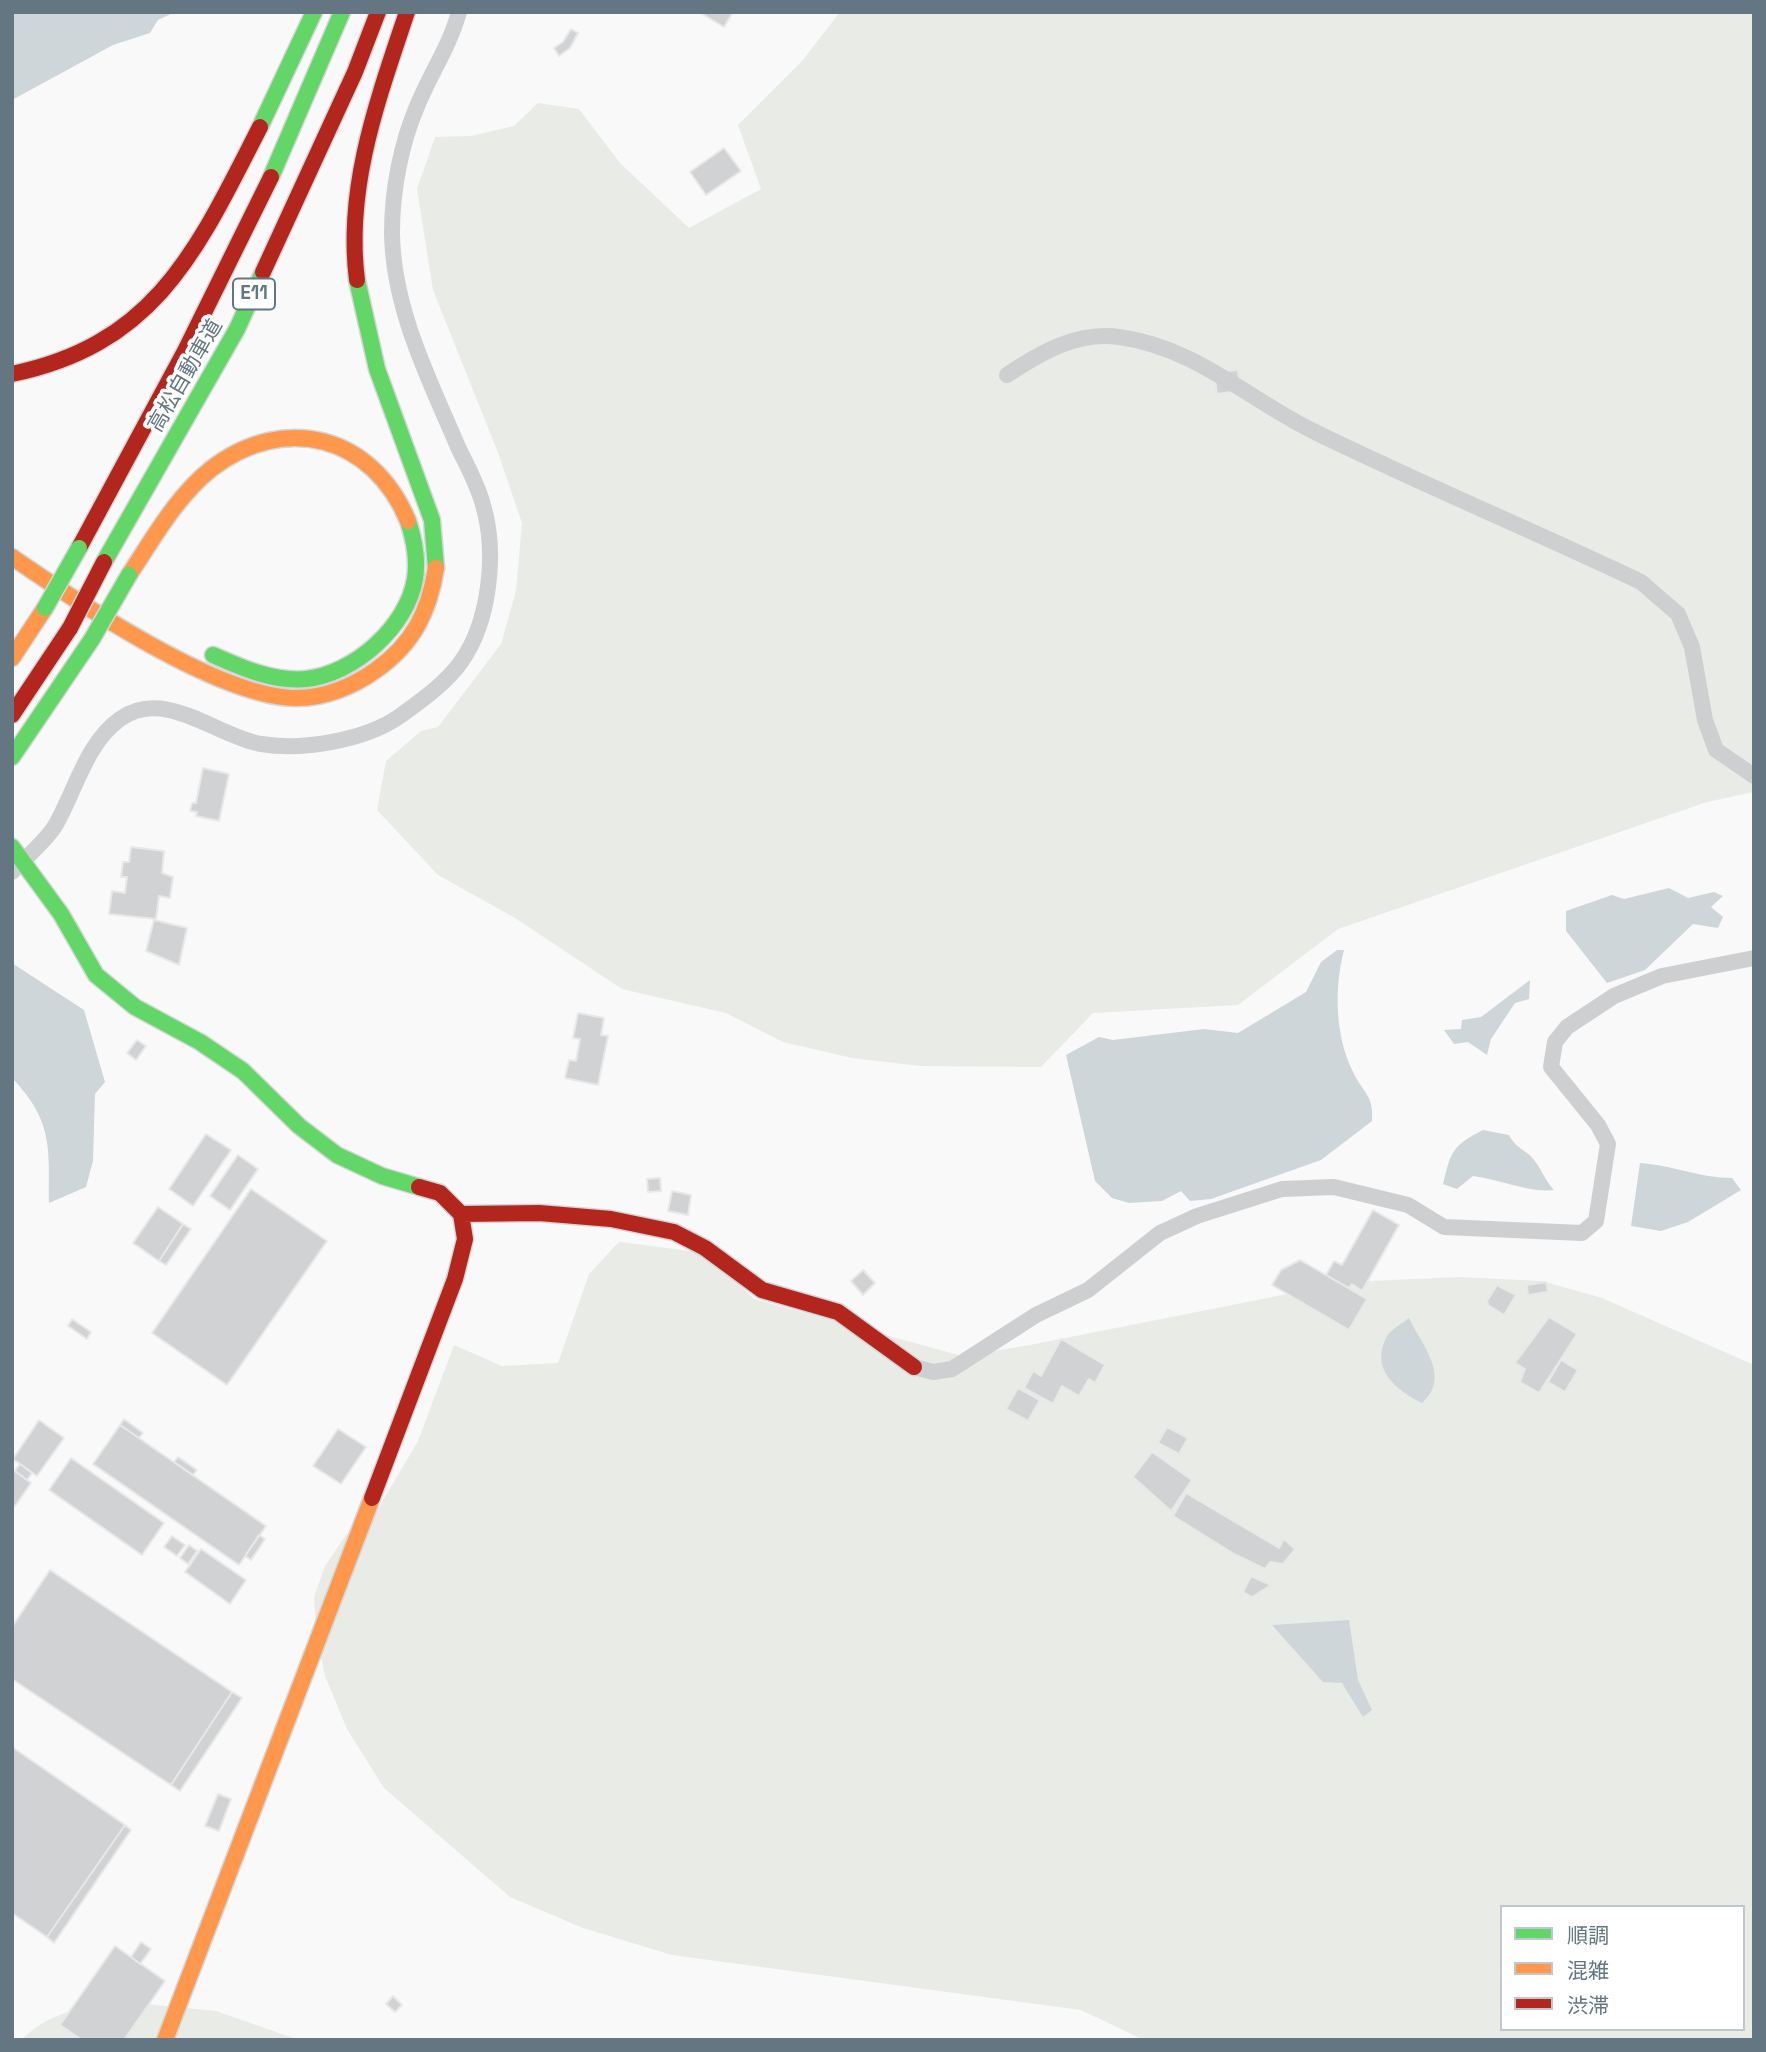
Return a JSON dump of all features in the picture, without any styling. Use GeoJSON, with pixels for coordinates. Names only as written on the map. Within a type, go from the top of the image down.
{"type":"FeatureCollection","features":[{"type":"Feature","properties":{"kind":"main road"},"geometry":{"type":"LineString","coordinates":[[12,374],[60,365],[100,345],[141,314],[179,270],[227,192],[314,12]]}},
{"type":"Feature","properties":{"kind":"main road","name":"高松自動車道"},"geometry":{"type":"LineString","coordinates":[[12,658],[79,548],[214,297],[316,78],[342,12]]}},
{"type":"Feature","properties":{"kind":"main road","name":"高松自動車道"},"geometry":{"type":"LineString","coordinates":[[12,715],[70,628],[104,562],[237,330],[355,72],[378,12]]}},
{"type":"Feature","properties":{"kind":"main road"},"geometry":{"type":"LineString","coordinates":[[12,557],[43,579],[201,672],[251,694],[290,700],[338,693],[378,672],[411,643],[432,595],[437,541],[423,488],[388,402],[363,327],[355,265],[355,204],[367,141],[407,12]]}},
{"type":"Feature","properties":{"kind":"main road"},"geometry":{"type":"LineString","coordinates":[[12,757],[172,514],[209,471],[248,446],[289,437],[332,441],[366,459],[392,488],[411,524],[416,570],[402,614],[376,646],[340,670],[300,679],[249,671],[200,650]]}},
{"type":"Feature","properties":{"kind":"main road"},"geometry":{"type":"LineString","coordinates":[[52,561],[132,610]]}},
{"type":"Feature","properties":{"kind":"main road"},"geometry":{"type":"LineString","coordinates":[[16,860],[96,975],[135,1007],[200,1042],[243,1071],[299,1126],[337,1154],[382,1176],[440,1193],[461,1214],[466,1239],[455,1279],[164,2040]]}},
{"type":"Feature","properties":{"kind":"main road"},"geometry":{"type":"LineString","coordinates":[[461,1214],[539,1213],[611,1219],[674,1233],[705,1248],[762,1290],[838,1312],[914,1367]]}},
{"type":"Feature","properties":{"kind":"street"},"geometry":{"type":"LineString","coordinates":[[16,860],[53,828],[94,749],[119,720],[143,708],[176,710],[261,744],[307,746],[336,741],[390,723],[428,696],[462,660],[484,611],[492,552],[483,504],[421,362],[399,297],[392,232],[398,168],[413,118],[459,12]]}},
{"type":"Feature","properties":{"kind":"street"},"geometry":{"type":"LineString","coordinates":[[1006,375],[1043,351],[1079,339],[1117,336],[1160,345],[1238,384],[1310,430],[1641,582],[1678,614],[1692,647],[1705,720],[1716,750],[1754,776]]}},
{"type":"Feature","properties":{"kind":"street"},"geometry":{"type":"LineString","coordinates":[[914,1367],[933,1372],[952,1369],[1036,1315],[1088,1290],[1160,1233],[1197,1216],[1282,1189],[1335,1187],[1408,1205],[1444,1227],[1582,1233],[1596,1221],[1608,1144],[1598,1125],[1550,1067],[1555,1042],[1567,1027],[1614,996],[1662,976],[1754,958]]}},
{"type":"Feature","properties":{"kind":"shaded area"},"geometry":{"type":"Polygon","coordinates":[[[12,12],[175,12],[158,20],[150,33],[113,45],[12,100],[12,12]]]}},
{"type":"Feature","properties":{"kind":"shaded area"},"geometry":{"type":"Polygon","coordinates":[[[840,12],[1754,12],[1754,792],[1707,802],[1338,929],[1238,1005],[1093,1013],[1041,1067],[921,1066],[852,1058],[783,1042],[726,1013],[622,989],[515,918],[438,875],[377,810],[386,761],[421,731],[438,727],[501,644],[516,591],[522,523],[497,450],[433,290],[417,189],[435,137],[471,136],[514,126],[538,103],[579,109],[620,163],[689,228],[761,189],[738,125],[802,61],[840,12]]]}},
{"type":"Feature","properties":{"kind":"shaded area"},"geometry":{"type":"Polygon","coordinates":[[[1669,888],[1688,898],[1714,892],[1723,896],[1711,907],[1723,917],[1718,928],[1693,924],[1645,970],[1607,983],[1566,931],[1566,911],[1612,895],[1624,899],[1669,888]]]}},
{"type":"Feature","properties":{"kind":"shaded area"},"geometry":{"type":"Polygon","coordinates":[[[1337,950],[1344,950],[1338,996],[1343,1043],[1353,1072],[1370,1100],[1372,1121],[1321,1160],[1211,1199],[1190,1201],[1181,1191],[1162,1201],[1129,1203],[1112,1198],[1095,1181],[1066,1055],[1099,1037],[1113,1040],[1204,1029],[1238,1033],[1306,992],[1321,962],[1337,950]]]}},
{"type":"Feature","properties":{"kind":"shaded area"},"geometry":{"type":"Polygon","coordinates":[[[15,965],[84,1010],[105,1082],[95,1094],[93,1161],[86,1187],[49,1203],[48,1150],[42,1122],[25,1093],[12,1078],[12,966],[15,965]]]}},
{"type":"Feature","properties":{"kind":"shaded area"},"geometry":{"type":"Polygon","coordinates":[[[1530,980],[1529,999],[1515,1003],[1491,1039],[1487,1055],[1468,1042],[1454,1044],[1444,1030],[1461,1029],[1462,1020],[1481,1017],[1530,980]]]}},
{"type":"Feature","properties":{"kind":"shaded area"},"geometry":{"type":"Polygon","coordinates":[[[1483,1130],[1509,1135],[1534,1160],[1554,1190],[1534,1190],[1473,1176],[1457,1189],[1443,1184],[1454,1151],[1483,1130]]]}},
{"type":"Feature","properties":{"kind":"shaded area"},"geometry":{"type":"Polygon","coordinates":[[[1640,1163],[1732,1178],[1741,1190],[1688,1222],[1661,1231],[1631,1226],[1640,1163]]]}},
{"type":"Feature","properties":{"kind":"shaded area"},"geometry":{"type":"Polygon","coordinates":[[[619,1242],[706,1253],[754,1299],[962,1356],[1348,1282],[1459,1277],[1542,1281],[1602,1298],[1754,1365],[1754,2040],[1144,2040],[1081,2010],[672,1955],[583,1928],[510,1897],[384,1788],[347,1729],[325,1676],[316,1631],[314,1597],[325,1566],[346,1535],[375,1514],[418,1441],[454,1345],[502,1366],[558,1363],[589,1274],[619,1242]]]}},
{"type":"Feature","properties":{"kind":"shaded area"},"geometry":{"type":"Polygon","coordinates":[[[1409,1318],[1426,1349],[1434,1372],[1431,1393],[1422,1403],[1395,1385],[1383,1368],[1381,1359],[1387,1336],[1409,1318]]]}},
{"type":"Feature","properties":{"kind":"shaded area"},"geometry":{"type":"Polygon","coordinates":[[[1349,1620],[1358,1680],[1372,1710],[1363,1717],[1342,1683],[1323,1682],[1272,1625],[1349,1620]]]}},
{"type":"Feature","properties":{"kind":"shaded area"},"geometry":{"type":"Polygon","coordinates":[[[136,2003],[216,2011],[299,2040],[22,2040],[46,2021],[75,2010],[136,2003]]]}},
{"type":"Feature","properties":{"kind":"building"},"geometry":{"type":"Polygon","coordinates":[[[699,12],[733,12],[724,27],[699,12]]]}},
{"type":"Feature","properties":{"kind":"building"},"geometry":{"type":"Polygon","coordinates":[[[571,29],[578,33],[570,48],[559,56],[554,48],[563,42],[571,29]]]}},
{"type":"Feature","properties":{"kind":"building"},"geometry":{"type":"Polygon","coordinates":[[[724,148],[741,171],[706,195],[690,172],[724,148]]]}},
{"type":"Feature","properties":{"kind":"building"},"geometry":{"type":"Polygon","coordinates":[[[1238,370],[1240,391],[1217,394],[1214,372],[1238,370]]]}},
{"type":"Feature","properties":{"kind":"building"},"geometry":{"type":"Polygon","coordinates":[[[203,768],[229,774],[219,821],[196,816],[197,812],[190,811],[192,803],[196,803],[203,768]]]}},
{"type":"Feature","properties":{"kind":"building"},"geometry":{"type":"Polygon","coordinates":[[[131,847],[164,851],[162,873],[173,877],[170,898],[159,896],[156,919],[109,914],[112,891],[125,893],[127,877],[121,877],[123,862],[129,862],[131,847]]]}},
{"type":"Feature","properties":{"kind":"building"},"geometry":{"type":"Polygon","coordinates":[[[154,920],[187,928],[179,965],[146,951],[154,920]]]}},
{"type":"Feature","properties":{"kind":"building"},"geometry":{"type":"Polygon","coordinates":[[[578,1013],[604,1018],[601,1035],[608,1036],[598,1085],[565,1078],[569,1060],[576,1061],[580,1039],[573,1038],[578,1013]]]}},
{"type":"Feature","properties":{"kind":"building"},"geometry":{"type":"Polygon","coordinates":[[[137,1040],[146,1046],[136,1060],[127,1053],[137,1040]]]}},
{"type":"Feature","properties":{"kind":"building"},"geometry":{"type":"Polygon","coordinates":[[[206,1134],[231,1150],[193,1206],[169,1189],[206,1134]]]}},
{"type":"Feature","properties":{"kind":"building"},"geometry":{"type":"Polygon","coordinates":[[[238,1155],[258,1169],[230,1210],[210,1196],[238,1155]]]}},
{"type":"Feature","properties":{"kind":"building"},"geometry":{"type":"Polygon","coordinates":[[[660,1178],[661,1191],[648,1192],[647,1179],[660,1178]]]}},
{"type":"Feature","properties":{"kind":"building"},"geometry":{"type":"Polygon","coordinates":[[[251,1189],[327,1241],[227,1385],[152,1333],[251,1189]]]}},
{"type":"Feature","properties":{"kind":"building"},"geometry":{"type":"Polygon","coordinates":[[[672,1191],[691,1195],[688,1215],[668,1211],[672,1191]]]}},
{"type":"Feature","properties":{"kind":"building"},"geometry":{"type":"Polygon","coordinates":[[[158,1207],[183,1224],[159,1261],[133,1243],[158,1207]]]}},
{"type":"Feature","properties":{"kind":"building"},"geometry":{"type":"Polygon","coordinates":[[[1373,1210],[1399,1225],[1362,1291],[1352,1284],[1349,1288],[1326,1275],[1334,1261],[1342,1265],[1373,1210]]]}},
{"type":"Feature","properties":{"kind":"building"},"geometry":{"type":"Polygon","coordinates":[[[183,1224],[191,1229],[166,1265],[159,1261],[183,1224]]]}},
{"type":"Feature","properties":{"kind":"building"},"geometry":{"type":"Polygon","coordinates":[[[1300,1260],[1367,1299],[1349,1330],[1272,1285],[1281,1270],[1300,1260]]]}},
{"type":"Feature","properties":{"kind":"building"},"geometry":{"type":"Polygon","coordinates":[[[863,1270],[875,1283],[863,1295],[851,1281],[863,1270]]]}},
{"type":"Feature","properties":{"kind":"building"},"geometry":{"type":"Polygon","coordinates":[[[1546,1282],[1548,1292],[1528,1295],[1527,1285],[1546,1282]]]}},
{"type":"Feature","properties":{"kind":"building"},"geometry":{"type":"Polygon","coordinates":[[[1497,1285],[1516,1295],[1504,1315],[1488,1305],[1487,1301],[1497,1285]]]}},
{"type":"Feature","properties":{"kind":"building"},"geometry":{"type":"Polygon","coordinates":[[[1549,1317],[1577,1334],[1539,1393],[1520,1382],[1525,1369],[1515,1363],[1549,1317]]]}},
{"type":"Feature","properties":{"kind":"building"},"geometry":{"type":"Polygon","coordinates":[[[72,1319],[91,1332],[87,1339],[68,1326],[72,1319]]]}},
{"type":"Feature","properties":{"kind":"building"},"geometry":{"type":"Polygon","coordinates":[[[1061,1339],[1105,1365],[1095,1383],[1089,1379],[1079,1396],[1062,1386],[1053,1404],[1024,1388],[1033,1371],[1041,1376],[1061,1339]]]}},
{"type":"Feature","properties":{"kind":"building"},"geometry":{"type":"Polygon","coordinates":[[[1561,1360],[1578,1370],[1565,1392],[1548,1382],[1561,1360]]]}},
{"type":"Feature","properties":{"kind":"building"},"geometry":{"type":"Polygon","coordinates":[[[1018,1388],[1040,1400],[1028,1421],[1006,1409],[1018,1388]]]}},
{"type":"Feature","properties":{"kind":"building"},"geometry":{"type":"Polygon","coordinates":[[[124,1419],[143,1433],[139,1438],[120,1425],[124,1419]]]}},
{"type":"Feature","properties":{"kind":"building"},"geometry":{"type":"Polygon","coordinates":[[[39,1420],[64,1438],[37,1476],[13,1459],[39,1420]]]}},
{"type":"Feature","properties":{"kind":"building"},"geometry":{"type":"Polygon","coordinates":[[[120,1425],[266,1526],[239,1565],[93,1464],[120,1425]]]}},
{"type":"Feature","properties":{"kind":"building"},"geometry":{"type":"Polygon","coordinates":[[[1167,1427],[1188,1438],[1179,1454],[1158,1443],[1167,1427]]]}},
{"type":"Feature","properties":{"kind":"building"},"geometry":{"type":"Polygon","coordinates":[[[338,1429],[366,1447],[341,1484],[313,1466],[338,1429]]]}},
{"type":"Feature","properties":{"kind":"building"},"geometry":{"type":"Polygon","coordinates":[[[1152,1452],[1192,1480],[1171,1511],[1133,1477],[1152,1452]]]}},
{"type":"Feature","properties":{"kind":"building"},"geometry":{"type":"Polygon","coordinates":[[[178,1457],[197,1470],[193,1475],[174,1462],[178,1457]]]}},
{"type":"Feature","properties":{"kind":"building"},"geometry":{"type":"Polygon","coordinates":[[[71,1458],[164,1523],[142,1555],[49,1490],[71,1458]]]}},
{"type":"Feature","properties":{"kind":"building"},"geometry":{"type":"Polygon","coordinates":[[[20,1464],[32,1473],[27,1480],[15,1471],[20,1464]]]}},
{"type":"Feature","properties":{"kind":"building"},"geometry":{"type":"Polygon","coordinates":[[[12,1469],[31,1483],[15,1506],[12,1505],[12,1469]]]}},
{"type":"Feature","properties":{"kind":"building"},"geometry":{"type":"Polygon","coordinates":[[[1186,1493],[1279,1548],[1284,1539],[1295,1549],[1283,1564],[1270,1562],[1265,1569],[1234,1554],[1173,1516],[1186,1493]]]}},
{"type":"Feature","properties":{"kind":"building"},"geometry":{"type":"Polygon","coordinates":[[[259,1535],[265,1539],[251,1560],[245,1556],[259,1535]]]}},
{"type":"Feature","properties":{"kind":"building"},"geometry":{"type":"Polygon","coordinates":[[[172,1536],[185,1545],[177,1556],[164,1547],[172,1536]]]}},
{"type":"Feature","properties":{"kind":"building"},"geometry":{"type":"Polygon","coordinates":[[[189,1545],[197,1551],[188,1564],[180,1558],[189,1545]]]}},
{"type":"Feature","properties":{"kind":"building"},"geometry":{"type":"Polygon","coordinates":[[[201,1549],[246,1580],[230,1604],[185,1572],[201,1549]]]}},
{"type":"Feature","properties":{"kind":"building"},"geometry":{"type":"Polygon","coordinates":[[[50,1570],[232,1692],[171,1785],[12,1679],[12,1627],[50,1570]]]}},
{"type":"Feature","properties":{"kind":"building"},"geometry":{"type":"Polygon","coordinates":[[[1251,1576],[1271,1585],[1252,1597],[1243,1592],[1251,1576]]]}},
{"type":"Feature","properties":{"kind":"building"},"geometry":{"type":"Polygon","coordinates":[[[232,1692],[242,1698],[180,1791],[171,1785],[232,1692]]]}},
{"type":"Feature","properties":{"kind":"building"},"geometry":{"type":"Polygon","coordinates":[[[12,1747],[125,1825],[47,1937],[12,1913],[12,1747]]]}},
{"type":"Feature","properties":{"kind":"building"},"geometry":{"type":"Polygon","coordinates":[[[218,1794],[231,1799],[219,1831],[205,1826],[218,1794]]]}},
{"type":"Feature","properties":{"kind":"building"},"geometry":{"type":"Polygon","coordinates":[[[125,1825],[131,1830],[54,1943],[47,1937],[125,1825]]]}},
{"type":"Feature","properties":{"kind":"building"},"geometry":{"type":"Polygon","coordinates":[[[141,1942],[151,1949],[140,1964],[131,1957],[141,1942]]]}},
{"type":"Feature","properties":{"kind":"building"},"geometry":{"type":"Polygon","coordinates":[[[115,1946],[165,1981],[124,2040],[82,2040],[60,2025],[115,1946]]]}},
{"type":"Feature","properties":{"kind":"building"},"geometry":{"type":"Polygon","coordinates":[[[393,1996],[402,2005],[395,2012],[386,2004],[393,1996]]]}},
{"type":"Feature","properties":{"kind":"traffic: fast"},"geometry":{"type":"LineString","coordinates":[[260,127],[314,12]]}},
{"type":"Feature","properties":{"kind":"traffic: fast"},"geometry":{"type":"LineString","coordinates":[[271,177],[342,12]]}},
{"type":"Feature","properties":{"kind":"traffic: fast"},"geometry":{"type":"LineString","coordinates":[[104,562],[237,329],[263,272]]}},
{"type":"Feature","properties":{"kind":"traffic: fast"},"geometry":{"type":"LineString","coordinates":[[357,280],[377,369],[432,520],[436,568]]}},
{"type":"Feature","properties":{"kind":"traffic: fast"},"geometry":{"type":"LineString","coordinates":[[213,655],[258,673],[294,679],[324,675],[359,658],[390,630],[410,597],[416,564],[408,521]]}},
{"type":"Feature","properties":{"kind":"traffic: fast"},"geometry":{"type":"LineString","coordinates":[[45,608],[79,548]]}},
{"type":"Feature","properties":{"kind":"traffic: fast"},"geometry":{"type":"LineString","coordinates":[[92,639],[129,575]]}},
{"type":"Feature","properties":{"kind":"traffic: fast"},"geometry":{"type":"LineString","coordinates":[[12,757],[92,639]]}},
{"type":"Feature","properties":{"kind":"traffic: fast"},"geometry":{"type":"LineString","coordinates":[[12,847],[61,914],[96,975],[135,1007],[200,1042],[243,1071],[299,1126],[337,1155],[382,1176],[419,1187]]}},
{"type":"Feature","properties":{"kind":"traffic: slow"},"geometry":{"type":"LineString","coordinates":[[129,575],[166,519],[198,480],[239,451],[268,441],[297,438],[324,442],[350,452],[373,469],[393,492],[408,521]]}},
{"type":"Feature","properties":{"kind":"traffic: slow"},"geometry":{"type":"LineString","coordinates":[[12,557],[110,621],[190,665],[265,694],[297,698],[318,696],[349,686],[389,660],[409,638],[424,613],[436,568]]}},
{"type":"Feature","properties":{"kind":"traffic: slow"},"geometry":{"type":"LineString","coordinates":[[12,658],[45,608]]}},
{"type":"Feature","properties":{"kind":"traffic: slow"},"geometry":{"type":"LineString","coordinates":[[165,2040],[372,1498]]}},
{"type":"Feature","properties":{"kind":"traffic: jam"},"geometry":{"type":"LineString","coordinates":[[263,272],[355,72],[378,12]]}},
{"type":"Feature","properties":{"kind":"traffic: jam"},"geometry":{"type":"LineString","coordinates":[[357,280],[355,246],[360,178],[375,111],[407,12]]}},
{"type":"Feature","properties":{"kind":"traffic: jam"},"geometry":{"type":"LineString","coordinates":[[12,374],[62,360],[103,340],[138,315],[167,285],[193,250],[260,127]]}},
{"type":"Feature","properties":{"kind":"traffic: jam"},"geometry":{"type":"LineString","coordinates":[[79,548],[185,351],[271,177]]}},
{"type":"Feature","properties":{"kind":"traffic: jam"},"geometry":{"type":"LineString","coordinates":[[70,628],[104,562]]}},
{"type":"Feature","properties":{"kind":"traffic: jam"},"geometry":{"type":"LineString","coordinates":[[12,715],[70,628]]}},
{"type":"Feature","properties":{"kind":"traffic: jam"},"geometry":{"type":"LineString","coordinates":[[372,1498],[455,1279],[465,1239],[461,1214],[440,1193],[419,1187]]}},
{"type":"Feature","properties":{"kind":"traffic: jam"},"geometry":{"type":"LineString","coordinates":[[461,1214],[539,1213],[611,1219],[674,1232],[705,1248],[762,1290],[838,1312],[914,1367]]}}]}
